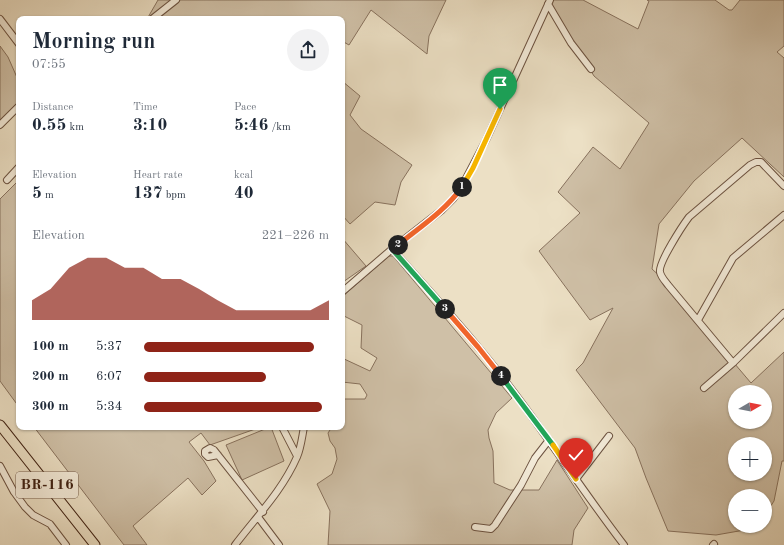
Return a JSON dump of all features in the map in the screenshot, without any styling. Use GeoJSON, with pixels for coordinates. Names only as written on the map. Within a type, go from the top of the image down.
{"type":"FeatureCollection","features":[{"type":"Feature","properties":{"kind":"highway","name":"BR-116"},"geometry":{"type":"LineString","coordinates":[[0,425],[95,545]]}},
{"type":"Feature","properties":{"kind":"street"},"geometry":{"type":"LineString","coordinates":[[156,16],[176,0]]}},
{"type":"Feature","properties":{"kind":"street"},"geometry":{"type":"LineString","coordinates":[[549,2],[571,43],[591,69]]}},
{"type":"Feature","properties":{"kind":"street"},"geometry":{"type":"LineString","coordinates":[[345,289],[392,249],[442,210],[453,199],[462,186],[486,140],[549,2]]}},
{"type":"Feature","properties":{"kind":"street"},"geometry":{"type":"LineString","coordinates":[[0,19],[16,40]]}},
{"type":"Feature","properties":{"kind":"street"},"geometry":{"type":"LineString","coordinates":[[0,125],[16,109]]}},
{"type":"Feature","properties":{"kind":"street"},"geometry":{"type":"LineString","coordinates":[[733,363],[665,282],[660,272],[664,258],[683,224],[689,217],[756,162],[761,162],[784,186]]}},
{"type":"Feature","properties":{"kind":"street"},"geometry":{"type":"LineString","coordinates":[[7,180],[16,170]]}},
{"type":"Feature","properties":{"kind":"street"},"geometry":{"type":"LineString","coordinates":[[698,320],[733,258],[784,215]]}},
{"type":"Feature","properties":{"kind":"street"},"geometry":{"type":"LineString","coordinates":[[392,249],[478,347],[549,440],[624,545]]}},
{"type":"Feature","properties":{"kind":"street"},"geometry":{"type":"LineString","coordinates":[[704,388],[733,363],[784,313]]}},
{"type":"Feature","properties":{"kind":"street"},"geometry":{"type":"LineString","coordinates":[[284,430],[297,456]]}},
{"type":"Feature","properties":{"kind":"street"},"geometry":{"type":"LineString","coordinates":[[235,545],[263,512],[283,484],[297,456],[303,430]]}},
{"type":"Feature","properties":{"kind":"street"},"geometry":{"type":"LineString","coordinates":[[576,479],[609,436]]}},
{"type":"Feature","properties":{"kind":"street"},"geometry":{"type":"LineString","coordinates":[[475,527],[491,529],[494,526],[521,485],[535,458],[549,440]]}},
{"type":"Feature","properties":{"kind":"street"},"geometry":{"type":"LineString","coordinates":[[218,455],[263,512]]}},
{"type":"Feature","properties":{"kind":"street"},"geometry":{"type":"LineString","coordinates":[[0,466],[14,492],[25,507],[33,515],[50,524],[66,545]]}},
{"type":"Feature","properties":{"kind":"street"},"geometry":{"type":"LineString","coordinates":[[258,517],[279,545]]}},
{"type":"Feature","properties":{"kind":"shaded area"},"geometry":{"type":"Polygon","coordinates":[[[158,0],[446,0],[429,36],[427,54],[371,10],[349,45],[345,43],[345,16],[149,16],[158,0]]]}},
{"type":"Feature","properties":{"kind":"shaded area"},"geometry":{"type":"Polygon","coordinates":[[[553,0],[583,0],[638,29],[649,1],[647,0],[715,0],[729,10],[732,10],[740,0],[784,0],[784,46],[777,52],[784,58],[784,177],[742,138],[694,181],[659,224],[652,269],[663,279],[751,383],[784,352],[784,461],[782,461],[774,501],[772,504],[772,489],[728,489],[728,533],[716,535],[668,531],[635,448],[576,370],[583,363],[613,308],[590,320],[539,251],[580,213],[558,192],[593,147],[620,169],[649,123],[594,76],[551,6],[553,0]]]}},
{"type":"Feature","properties":{"kind":"shaded area"},"geometry":{"type":"Polygon","coordinates":[[[0,46],[8,57],[16,75],[16,104],[0,122],[0,46]]]}},
{"type":"Feature","properties":{"kind":"shaded area"},"geometry":{"type":"Polygon","coordinates":[[[345,84],[360,96],[350,115],[361,129],[412,165],[401,182],[395,205],[375,202],[350,224],[345,218],[345,84]]]}},
{"type":"Feature","properties":{"kind":"shaded area"},"geometry":{"type":"Polygon","coordinates":[[[16,183],[16,403],[0,381],[0,199],[16,183]]]}},
{"type":"Feature","properties":{"kind":"shaded area"},"geometry":{"type":"Polygon","coordinates":[[[345,242],[366,266],[345,281],[345,242]]]}},
{"type":"Feature","properties":{"kind":"shaded area"},"geometry":{"type":"Polygon","coordinates":[[[389,256],[393,256],[512,398],[496,413],[488,430],[493,451],[494,483],[510,490],[539,490],[557,460],[588,508],[574,530],[572,545],[328,545],[330,511],[317,484],[332,474],[337,459],[335,448],[330,441],[328,433],[330,430],[345,430],[345,399],[365,399],[367,395],[360,384],[345,382],[345,359],[370,371],[377,358],[361,348],[362,325],[345,316],[345,294],[389,256]]]}},
{"type":"Feature","properties":{"kind":"shaded area"},"geometry":{"type":"Polygon","coordinates":[[[36,430],[252,430],[210,445],[201,433],[189,442],[204,461],[216,481],[202,495],[188,478],[133,526],[147,545],[124,545],[36,430]]]}},
{"type":"Feature","properties":{"kind":"shaded area"},"geometry":{"type":"Polygon","coordinates":[[[263,430],[272,430],[284,461],[242,480],[226,445],[263,430]]]}},
{"type":"Feature","properties":{"kind":"route"},"geometry":{"type":"LineString","coordinates":[[500,109],[473,168],[453,199],[442,210],[392,249],[478,347],[549,440],[576,479]]}}]}
